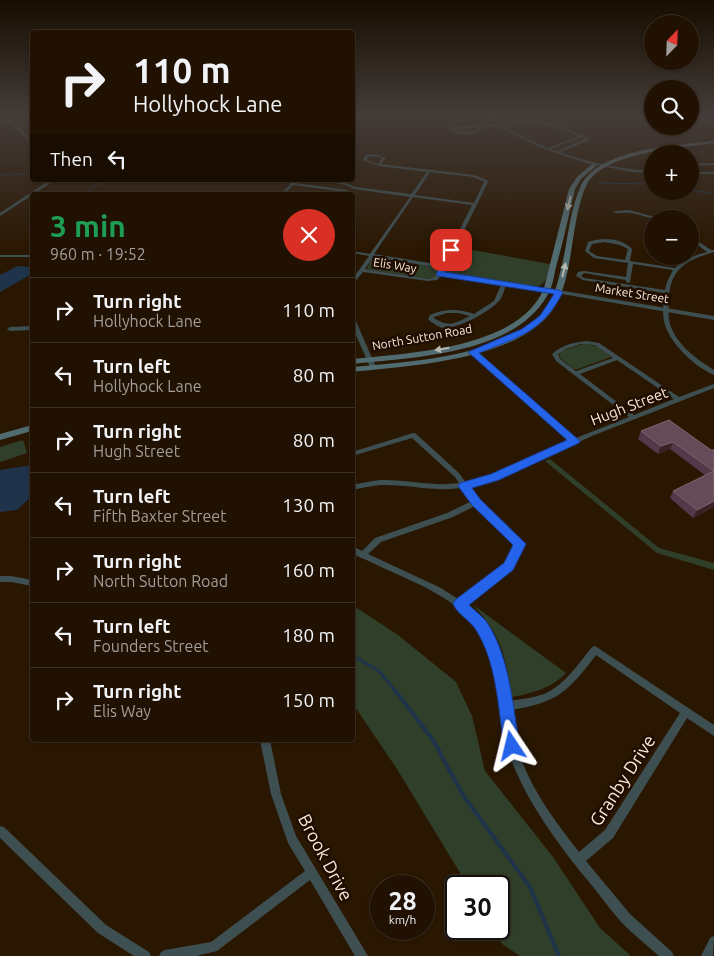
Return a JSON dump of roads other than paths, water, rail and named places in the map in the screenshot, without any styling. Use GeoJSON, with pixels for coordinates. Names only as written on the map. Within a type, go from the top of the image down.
{"type":"FeatureCollection","features":[{"type":"Feature","properties":{"kind":"main road","name":"North Sutton Road"},"geometry":{"type":"LineString","coordinates":[[355,369],[372,363],[458,346],[494,335],[527,316],[540,303],[546,290],[572,189],[579,178],[610,161]]}},
{"type":"Feature","properties":{"kind":"main road","name":"North Sutton Road"},"geometry":{"type":"LineString","coordinates":[[355,362],[372,363],[473,352],[525,331],[543,317],[558,292],[585,183],[601,164]]}},
{"type":"Feature","properties":{"kind":"main road"},"geometry":{"type":"LineString","coordinates":[[0,437],[30,429]]}},
{"type":"Feature","properties":{"kind":"street"},"geometry":{"type":"LineString","coordinates":[[367,161],[372,164],[474,176],[485,181],[440,274]]}},
{"type":"Feature","properties":{"kind":"street"},"geometry":{"type":"LineString","coordinates":[[379,165],[383,161]]}},
{"type":"Feature","properties":{"kind":"street"},"geometry":{"type":"LineString","coordinates":[[589,161],[626,171],[644,172]]}},
{"type":"Feature","properties":{"kind":"street"},"geometry":{"type":"LineString","coordinates":[[699,165],[714,164]]}},
{"type":"Feature","properties":{"kind":"street"},"geometry":{"type":"LineString","coordinates":[[355,280],[429,171]]}},
{"type":"Feature","properties":{"kind":"street"},"geometry":{"type":"LineString","coordinates":[[699,173],[714,173]]}},
{"type":"Feature","properties":{"kind":"street"},"geometry":{"type":"LineString","coordinates":[[35,192],[50,182]]}},
{"type":"Feature","properties":{"kind":"street"},"geometry":{"type":"LineString","coordinates":[[284,192],[294,182]]}},
{"type":"Feature","properties":{"kind":"street"},"geometry":{"type":"LineString","coordinates":[[334,182],[347,184],[354,188],[474,204]]}},
{"type":"Feature","properties":{"kind":"street"},"geometry":{"type":"LineString","coordinates":[[292,184],[339,192]]}},
{"type":"Feature","properties":{"kind":"street"},"geometry":{"type":"LineString","coordinates":[[347,192],[354,188]]}},
{"type":"Feature","properties":{"kind":"street"},"geometry":{"type":"LineString","coordinates":[[0,215],[30,195]]}},
{"type":"Feature","properties":{"kind":"street"},"geometry":{"type":"LineString","coordinates":[[615,212],[624,210],[644,215]]}},
{"type":"Feature","properties":{"kind":"street"},"geometry":{"type":"LineString","coordinates":[[628,286],[628,279],[629,262],[630,249],[621,244],[596,241],[590,243],[587,251],[596,257],[629,262],[675,269]]}},
{"type":"Feature","properties":{"kind":"street"},"geometry":{"type":"LineString","coordinates":[[699,243],[712,251]]}},
{"type":"Feature","properties":{"kind":"street"},"geometry":{"type":"LineString","coordinates":[[712,251],[691,259],[675,269],[669,278],[666,292],[665,318],[674,337],[692,358],[714,373]]}},
{"type":"Feature","properties":{"kind":"street"},"geometry":{"type":"LineString","coordinates":[[355,252],[443,267]]}},
{"type":"Feature","properties":{"kind":"street"},"geometry":{"type":"LineString","coordinates":[[0,256],[30,256]]}},
{"type":"Feature","properties":{"kind":"street","name":"Elis Way"},"geometry":{"type":"LineString","coordinates":[[362,270],[428,280],[435,279],[440,274],[546,290]]}},
{"type":"Feature","properties":{"kind":"street"},"geometry":{"type":"LineString","coordinates":[[628,279],[584,272],[579,273],[578,276],[583,279],[666,292]]}},
{"type":"Feature","properties":{"kind":"street"},"geometry":{"type":"LineString","coordinates":[[473,315],[455,310],[437,313],[431,319],[442,326],[449,327],[473,315],[498,301],[504,284]]}},
{"type":"Feature","properties":{"kind":"street","name":"Market Street"},"geometry":{"type":"LineString","coordinates":[[546,290],[714,318]]}},
{"type":"Feature","properties":{"kind":"street"},"geometry":{"type":"LineString","coordinates":[[355,326],[372,363]]}},
{"type":"Feature","properties":{"kind":"street"},"geometry":{"type":"LineString","coordinates":[[10,329],[30,328]]}},
{"type":"Feature","properties":{"kind":"street"},"geometry":{"type":"LineString","coordinates":[[634,418],[555,356],[559,350],[588,342],[600,346],[679,400]]}},
{"type":"Feature","properties":{"kind":"street"},"geometry":{"type":"LineString","coordinates":[[473,352],[575,441]]}},
{"type":"Feature","properties":{"kind":"street"},"geometry":{"type":"LineString","coordinates":[[576,373],[617,358]]}},
{"type":"Feature","properties":{"kind":"street","name":"Hugh Street"},"geometry":{"type":"LineString","coordinates":[[355,487],[367,483],[391,482],[425,486],[464,486],[494,477],[575,441],[714,386]]}},
{"type":"Feature","properties":{"kind":"street"},"geometry":{"type":"LineString","coordinates":[[355,453],[413,435],[458,475],[476,502],[520,544],[508,566],[460,604]]}},
{"type":"Feature","properties":{"kind":"street"},"geometry":{"type":"LineString","coordinates":[[357,552],[378,540],[450,515],[476,502]]}},
{"type":"Feature","properties":{"kind":"street"},"geometry":{"type":"LineString","coordinates":[[357,552],[441,592],[460,604],[480,624],[498,665],[512,746],[521,772],[538,803],[579,860],[633,925],[668,956]]}},
{"type":"Feature","properties":{"kind":"street"},"geometry":{"type":"LineString","coordinates":[[0,579],[11,578],[30,583]]}},
{"type":"Feature","properties":{"kind":"street"},"geometry":{"type":"LineString","coordinates":[[504,706],[528,703],[555,694],[568,684],[595,650],[714,731]]}},
{"type":"Feature","properties":{"kind":"street","name":"Granby Drive"},"geometry":{"type":"LineString","coordinates":[[579,860],[609,834],[686,712]]}},
{"type":"Feature","properties":{"kind":"street","name":"Brook Drive"},"geometry":{"type":"LineString","coordinates":[[265,742],[276,794],[292,839],[362,956]]}},
{"type":"Feature","properties":{"kind":"street"},"geometry":{"type":"LineString","coordinates":[[0,831],[102,929],[145,956]]}},
{"type":"Feature","properties":{"kind":"street"},"geometry":{"type":"LineString","coordinates":[[165,956],[214,947],[311,873]]}},
{"type":"Feature","properties":{"kind":"street"},"geometry":{"type":"LineString","coordinates":[[707,956],[714,942]]}},
{"type":"Feature","properties":{"kind":"water"},"geometry":{"type":"Polygon","coordinates":[[[17,266],[30,267],[30,275],[0,292],[0,275],[17,266]]]}},
{"type":"Feature","properties":{"kind":"water"},"geometry":{"type":"Polygon","coordinates":[[[30,465],[30,498],[17,510],[0,512],[0,470],[30,465]]]}},
{"type":"Feature","properties":{"kind":"waterway"},"geometry":{"type":"LineString","coordinates":[[0,175],[30,174]]}},
{"type":"Feature","properties":{"kind":"waterway"},"geometry":{"type":"LineString","coordinates":[[86,192],[101,182]]}},
{"type":"Feature","properties":{"kind":"waterway"},"geometry":{"type":"LineString","coordinates":[[598,183],[644,184]]}},
{"type":"Feature","properties":{"kind":"waterway"},"geometry":{"type":"LineString","coordinates":[[699,192],[714,194]]}},
{"type":"Feature","properties":{"kind":"waterway"},"geometry":{"type":"LineString","coordinates":[[355,657],[379,671],[395,690]]}},
{"type":"Feature","properties":{"kind":"waterway"},"geometry":{"type":"LineString","coordinates":[[394,689],[433,740],[463,795],[530,887],[559,956]]}}]}
